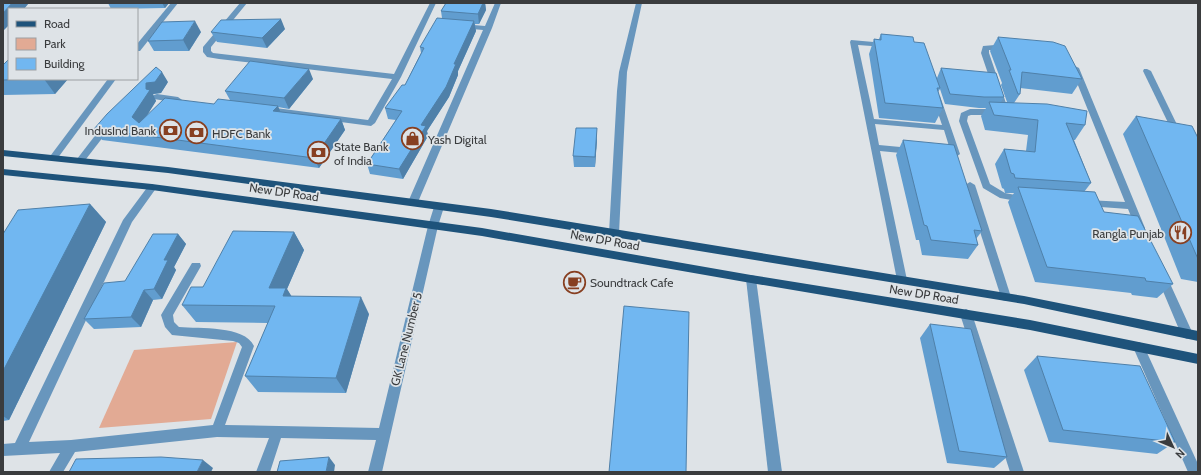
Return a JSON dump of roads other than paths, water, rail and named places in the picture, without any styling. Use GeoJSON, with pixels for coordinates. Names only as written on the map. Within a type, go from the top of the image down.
{"type":"FeatureCollection","features":[{"type":"Feature","properties":{"kind":"main road","name":"New DP Road"},"geometry":{"type":"LineString","coordinates":[[3,153],[54,157],[168,170],[491,213],[1006,297],[1198,336]]}},
{"type":"Feature","properties":{"kind":"main road","name":"New DP Road"},"geometry":{"type":"LineString","coordinates":[[3,172],[152,187],[482,232],[751,279],[1030,325],[1198,358]]}},
{"type":"Feature","properties":{"kind":"street"},"geometry":{"type":"LineString","coordinates":[[138,48],[175,3]]}},
{"type":"Feature","properties":{"kind":"street"},"geometry":{"type":"LineString","coordinates":[[244,3],[207,47],[207,52],[210,55],[219,58],[397,77]]}},
{"type":"Feature","properties":{"kind":"street"},"geometry":{"type":"LineString","coordinates":[[257,109],[371,123],[427,24],[433,3]]}},
{"type":"Feature","properties":{"kind":"street"},"geometry":{"type":"LineString","coordinates":[[413,202],[498,3]]}},
{"type":"Feature","properties":{"kind":"street"},"geometry":{"type":"LineString","coordinates":[[614,233],[623,72],[639,3]]}},
{"type":"Feature","properties":{"kind":"street"},"geometry":{"type":"LineString","coordinates":[[453,26],[488,28]]}},
{"type":"Feature","properties":{"kind":"street"},"geometry":{"type":"LineString","coordinates":[[898,45],[854,42],[902,280]]}},
{"type":"Feature","properties":{"kind":"street"},"geometry":{"type":"LineString","coordinates":[[1016,49],[995,47],[986,48],[985,53],[1008,113],[970,112],[964,115],[963,121],[986,186],[1002,197],[1033,199]]}},
{"type":"Feature","properties":{"kind":"street"},"geometry":{"type":"LineString","coordinates":[[1067,60],[1073,63],[1091,118],[1143,234]]}},
{"type":"Feature","properties":{"kind":"street"},"geometry":{"type":"LineString","coordinates":[[1146,71],[1181,140]]}},
{"type":"Feature","properties":{"kind":"street"},"geometry":{"type":"LineString","coordinates":[[54,157],[111,80]]}},
{"type":"Feature","properties":{"kind":"street"},"geometry":{"type":"LineString","coordinates":[[935,91],[956,154],[949,154]]}},
{"type":"Feature","properties":{"kind":"street"},"geometry":{"type":"LineString","coordinates":[[157,98],[188,101]]}},
{"type":"Feature","properties":{"kind":"street"},"geometry":{"type":"LineString","coordinates":[[80,161],[114,117]]}},
{"type":"Feature","properties":{"kind":"street"},"geometry":{"type":"LineString","coordinates":[[870,121],[948,128]]}},
{"type":"Feature","properties":{"kind":"street"},"geometry":{"type":"LineString","coordinates":[[875,147],[919,151]]}},
{"type":"Feature","properties":{"kind":"street"},"geometry":{"type":"LineString","coordinates":[[970,185],[1006,297]]}},
{"type":"Feature","properties":{"kind":"street"},"geometry":{"type":"LineString","coordinates":[[19,449],[128,220],[152,187]]}},
{"type":"Feature","properties":{"kind":"street"},"geometry":{"type":"LineString","coordinates":[[1078,202],[1131,206]]}},
{"type":"Feature","properties":{"kind":"street","name":"GK Lane Number 5"},"geometry":{"type":"LineString","coordinates":[[374,472],[433,226],[440,207]]}},
{"type":"Feature","properties":{"kind":"street"},"geometry":{"type":"LineString","coordinates":[[196,266],[167,315],[169,324],[176,332],[234,336],[243,340],[248,346],[217,431]]}},
{"type":"Feature","properties":{"kind":"street"},"geometry":{"type":"LineString","coordinates":[[1158,269],[1187,334]]}},
{"type":"Feature","properties":{"kind":"street"},"geometry":{"type":"LineString","coordinates":[[751,279],[775,472]]}},
{"type":"Feature","properties":{"kind":"street"},"geometry":{"type":"LineString","coordinates":[[966,314],[1017,472]]}},
{"type":"Feature","properties":{"kind":"street"},"geometry":{"type":"LineString","coordinates":[[1140,347],[1195,472]]}},
{"type":"Feature","properties":{"kind":"street"},"geometry":{"type":"LineString","coordinates":[[3,450],[71,446],[217,431],[383,434]]}},
{"type":"Feature","properties":{"kind":"street"},"geometry":{"type":"LineString","coordinates":[[263,472],[277,432]]}},
{"type":"Feature","properties":{"kind":"street"},"geometry":{"type":"LineString","coordinates":[[56,472],[71,446]]}},
{"type":"Feature","properties":{"kind":"place","name":"IndusInd Bank"},"geometry":{"type":"Point","coordinates":[171,130]}},
{"type":"Feature","properties":{"kind":"place","name":"HDFC Bank"},"geometry":{"type":"Point","coordinates":[197,133]}},
{"type":"Feature","properties":{"kind":"place","name":"Yash Digital"},"geometry":{"type":"Point","coordinates":[412,139]}},
{"type":"Feature","properties":{"kind":"place","name":"State Bank of India"},"geometry":{"type":"Point","coordinates":[319,153]}},
{"type":"Feature","properties":{"kind":"place","name":"Rangla Punjab"},"geometry":{"type":"Point","coordinates":[1180,233]}},
{"type":"Feature","properties":{"kind":"place","name":"Soundtrack Cafe"},"geometry":{"type":"Point","coordinates":[574,282]}}]}
